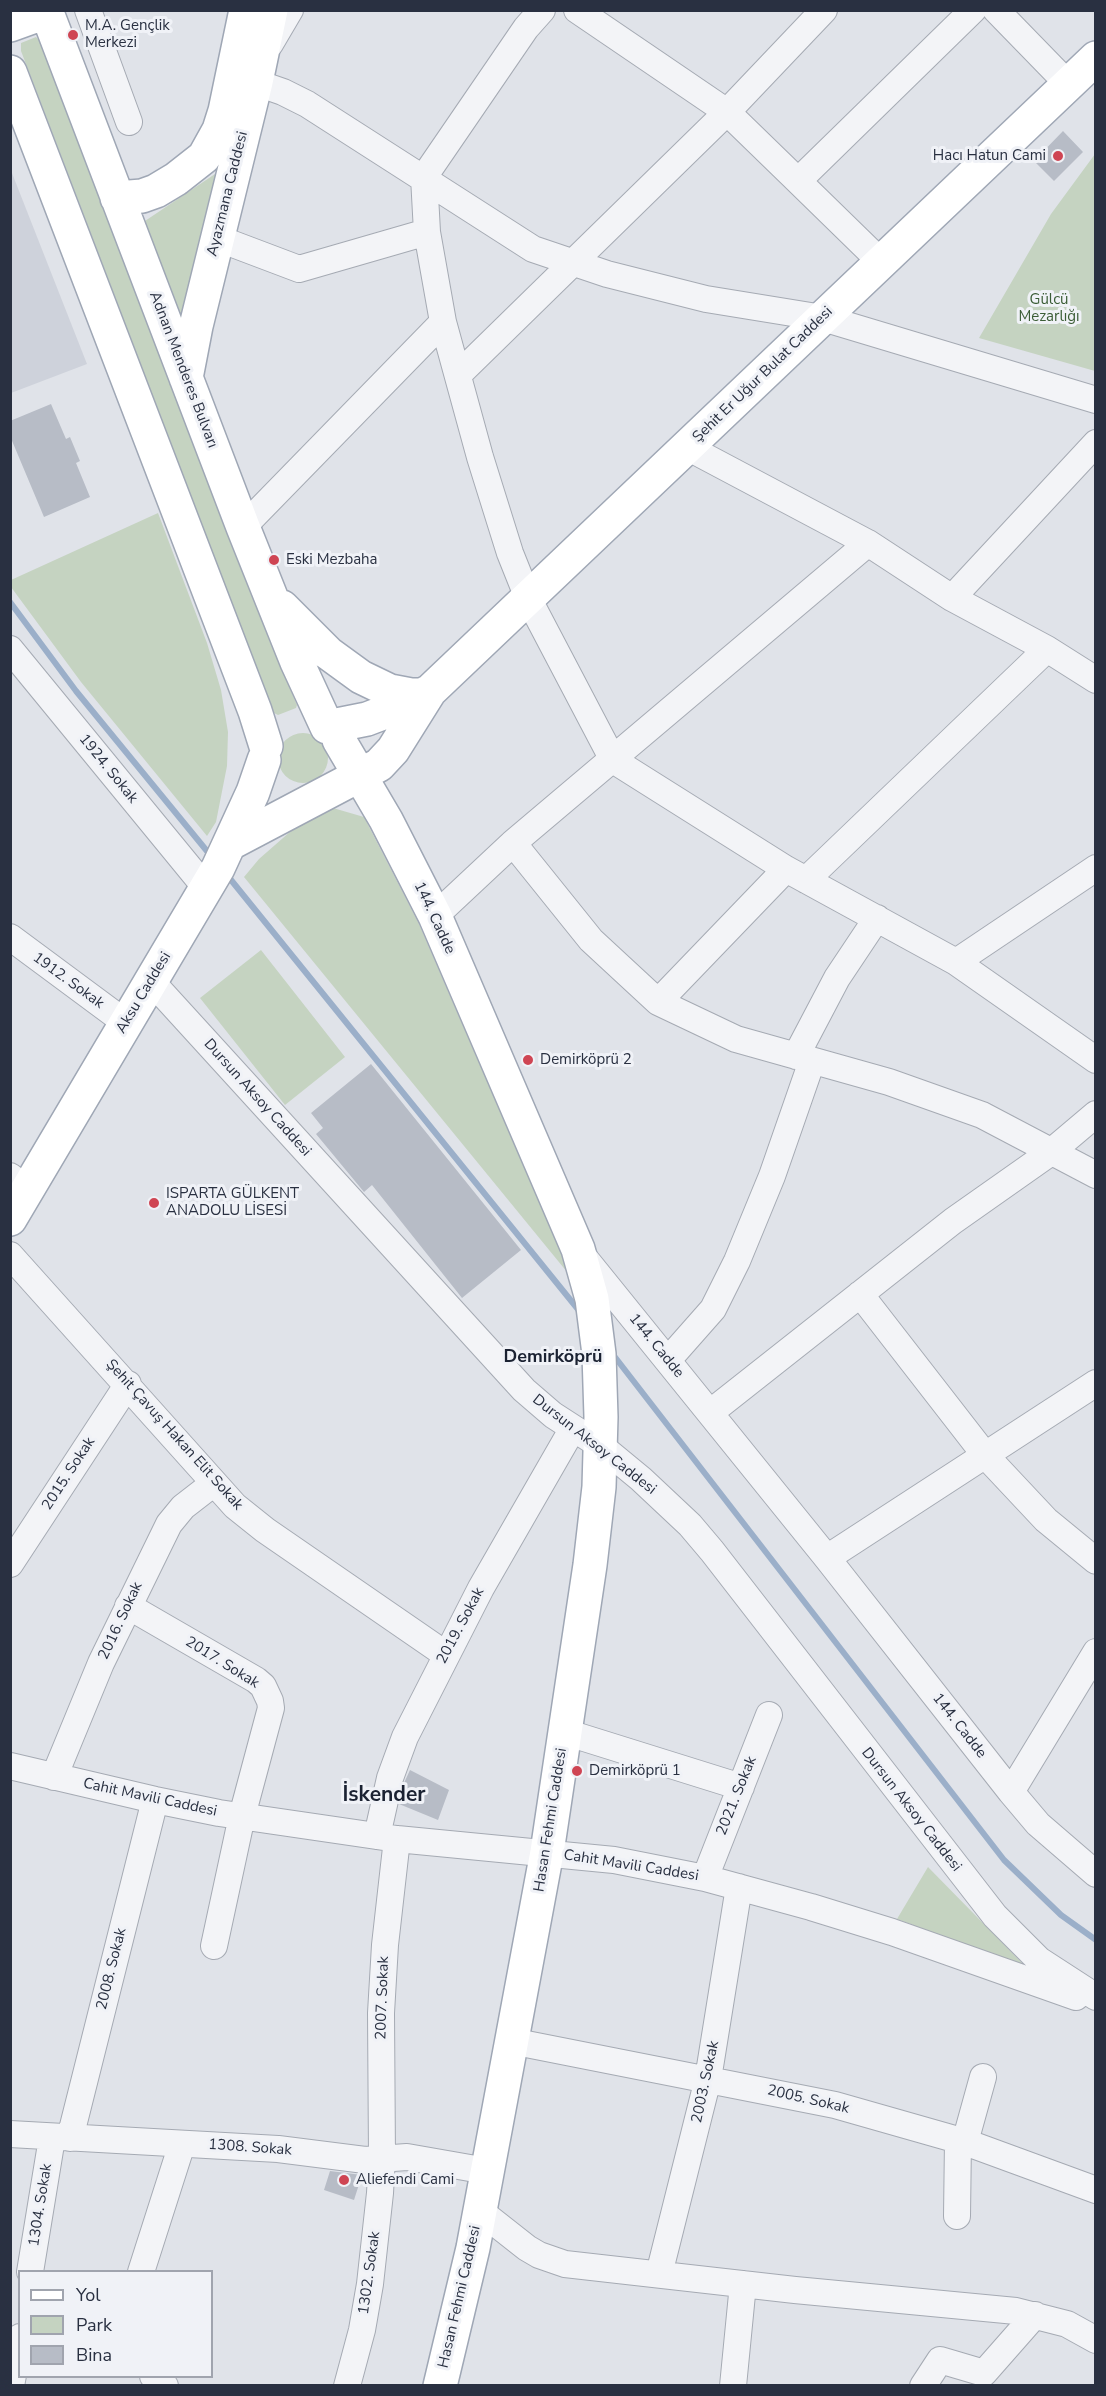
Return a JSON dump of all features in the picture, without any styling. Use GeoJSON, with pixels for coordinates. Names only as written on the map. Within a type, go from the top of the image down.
{"type":"FeatureCollection","features":[{"type":"Feature","properties":{"kind":"main road","name":"Ayazmana Caddesi"},"geometry":{"type":"LineString","coordinates":[[117,198],[142,196],[156,191],[204,157],[250,72],[246,10]]}},
{"type":"Feature","properties":{"kind":"main road","name":"Ayazmana Caddesi"},"geometry":{"type":"LineString","coordinates":[[186,378],[250,72],[270,10]]}},
{"type":"Feature","properties":{"kind":"main road"},"geometry":{"type":"LineString","coordinates":[[10,25],[46,11]]}},
{"type":"Feature","properties":{"kind":"main road","name":"Adnan Menderes Bulvarı"},"geometry":{"type":"LineString","coordinates":[[46,11],[243,527],[302,672],[333,733]]}},
{"type":"Feature","properties":{"kind":"main road","name":"Şehit Er Uğur Bulat Caddesi"},"geometry":{"type":"LineString","coordinates":[[231,843],[362,776],[386,759],[427,693],[1095,58]]}},
{"type":"Feature","properties":{"kind":"main road"},"geometry":{"type":"LineString","coordinates":[[10,72],[255,711],[265,753],[267,773],[284,793],[303,798],[322,795],[332,788],[340,777],[344,759],[333,733],[308,719],[291,721],[273,735],[265,753]]}},
{"type":"Feature","properties":{"kind":"main road"},"geometry":{"type":"LineString","coordinates":[[263,577],[275,597],[301,628],[344,666],[390,691],[411,695],[427,693]]}},
{"type":"Feature","properties":{"kind":"main road"},"geometry":{"type":"LineString","coordinates":[[230,647],[238,687],[243,734],[241,781],[231,843]]}},
{"type":"Feature","properties":{"kind":"main road","name":"Şehit Er Uğur Bulat Caddesi"},"geometry":{"type":"LineString","coordinates":[[333,733],[427,693]]}},
{"type":"Feature","properties":{"kind":"main road","name":"144. Cadde"},"geometry":{"type":"LineString","coordinates":[[333,733],[362,776],[435,916],[578,1249]]}},
{"type":"Feature","properties":{"kind":"main road","name":"Aksu Caddesi"},"geometry":{"type":"LineString","coordinates":[[10,1219],[19,1183],[126,1023],[231,843],[253,792],[265,753]]}},
{"type":"Feature","properties":{"kind":"main road","name":"Hasan Fehmi Caddesi"},"geometry":{"type":"LineString","coordinates":[[440,2385],[473,2248],[546,1852],[590,1565],[599,1487],[592,1431],[598,1354],[592,1299],[578,1249]]}},
{"type":"Feature","properties":{"kind":"street"},"geometry":{"type":"LineString","coordinates":[[88,10],[129,122]]}},
{"type":"Feature","properties":{"kind":"street"},"geometry":{"type":"LineString","coordinates":[[290,10],[250,72],[307,104],[424,177],[533,249],[607,274],[706,298],[823,318],[1095,400]]}},
{"type":"Feature","properties":{"kind":"street"},"geometry":{"type":"LineString","coordinates":[[542,10],[526,28],[424,177],[427,232],[443,322],[507,542],[528,598],[614,760],[796,874],[956,962],[1095,1060]]}},
{"type":"Feature","properties":{"kind":"street"},"geometry":{"type":"LineString","coordinates":[[577,10],[727,112],[881,262]]}},
{"type":"Feature","properties":{"kind":"street"},"geometry":{"type":"LineString","coordinates":[[458,375],[727,112],[824,10]]}},
{"type":"Feature","properties":{"kind":"street"},"geometry":{"type":"LineString","coordinates":[[798,181],[973,10]]}},
{"type":"Feature","properties":{"kind":"street"},"geometry":{"type":"LineString","coordinates":[[996,10],[1068,84]]}},
{"type":"Feature","properties":{"kind":"street"},"geometry":{"type":"LineString","coordinates":[[217,238],[299,268],[427,232]]}},
{"type":"Feature","properties":{"kind":"street"},"geometry":{"type":"LineString","coordinates":[[243,527],[443,322]]}},
{"type":"Feature","properties":{"kind":"street"},"geometry":{"type":"LineString","coordinates":[[952,598],[1095,443]]}},
{"type":"Feature","properties":{"kind":"street"},"geometry":{"type":"LineString","coordinates":[[687,447],[868,543],[952,598],[1047,649],[1095,680]]}},
{"type":"Feature","properties":{"kind":"street"},"geometry":{"type":"LineString","coordinates":[[435,916],[513,843],[868,543]]}},
{"type":"Feature","properties":{"kind":"street"},"geometry":{"type":"LineString","coordinates":[[658,1002],[796,874],[1047,649]]}},
{"type":"Feature","properties":{"kind":"street","name":"1924. Sokak"},"geometry":{"type":"LineString","coordinates":[[11,652],[206,888]]}},
{"type":"Feature","properties":{"kind":"street"},"geometry":{"type":"LineString","coordinates":[[513,843],[591,940],[658,1002],[736,1039],[890,1082],[982,1115],[1095,1175]]}},
{"type":"Feature","properties":{"kind":"street"},"geometry":{"type":"LineString","coordinates":[[956,962],[1095,868]]}},
{"type":"Feature","properties":{"kind":"street"},"geometry":{"type":"LineString","coordinates":[[668,1360],[713,1309],[737,1261],[772,1176],[804,1059],[837,978],[877,918]]}},
{"type":"Feature","properties":{"kind":"street","name":"1912. Sokak"},"geometry":{"type":"LineString","coordinates":[[10,937],[126,1023]]}},
{"type":"Feature","properties":{"kind":"street","name":"Dursun Aksoy Caddesi"},"geometry":{"type":"LineString","coordinates":[[151,981],[524,1390],[537,1403],[592,1431],[666,1502],[712,1551],[995,1916],[1039,1960],[1095,1997]]}},
{"type":"Feature","properties":{"kind":"street"},"geometry":{"type":"LineString","coordinates":[[711,1413],[953,1221],[1051,1152],[1095,1114]]}},
{"type":"Feature","properties":{"kind":"street","name":"144. Cadde"},"geometry":{"type":"LineString","coordinates":[[578,1249],[827,1558],[1011,1792],[1038,1824],[1095,1874]]}},
{"type":"Feature","properties":{"kind":"street","name":"Şehit Çavuş Hakan Elit Sokak"},"geometry":{"type":"LineString","coordinates":[[10,1255],[235,1506],[265,1530],[445,1654]]}},
{"type":"Feature","properties":{"kind":"street"},"geometry":{"type":"LineString","coordinates":[[860,1294],[985,1455],[1046,1520],[1095,1561]]}},
{"type":"Feature","properties":{"kind":"street"},"geometry":{"type":"LineString","coordinates":[[827,1558],[1095,1383]]}},
{"type":"Feature","properties":{"kind":"street","name":"2015. Sokak"},"geometry":{"type":"LineString","coordinates":[[10,1564],[128,1384]]}},
{"type":"Feature","properties":{"kind":"street","name":"2019. Sokak"},"geometry":{"type":"LineString","coordinates":[[387,1837],[383,1806],[397,1757],[445,1654],[592,1431]]}},
{"type":"Feature","properties":{"kind":"street","name":"2016. Sokak"},"geometry":{"type":"LineString","coordinates":[[54,1777],[101,1663],[173,1518],[183,1507],[214,1483]]}},
{"type":"Feature","properties":{"kind":"street","name":"2017. Sokak"},"geometry":{"type":"LineString","coordinates":[[128,1606],[256,1680],[268,1694],[271,1708],[242,1816],[214,1946]]}},
{"type":"Feature","properties":{"kind":"street"},"geometry":{"type":"LineString","coordinates":[[1011,1792],[1095,1652]]}},
{"type":"Feature","properties":{"kind":"street","name":"2021. Sokak"},"geometry":{"type":"LineString","coordinates":[[705,1878],[770,1715]]}},
{"type":"Feature","properties":{"kind":"street"},"geometry":{"type":"LineString","coordinates":[[565,1732],[741,1787]]}},
{"type":"Feature","properties":{"kind":"street","name":"Cahit Mavili Caddesi"},"geometry":{"type":"LineString","coordinates":[[10,1766],[155,1800],[242,1816],[387,1837],[614,1860],[705,1878],[892,1932],[1095,2003]]}},
{"type":"Feature","properties":{"kind":"street","name":"2008. Sokak"},"geometry":{"type":"LineString","coordinates":[[61,2138],[155,1800]]}},
{"type":"Feature","properties":{"kind":"street","name":"2007. Sokak"},"geometry":{"type":"LineString","coordinates":[[382,2158],[381,2013],[387,1837]]}},
{"type":"Feature","properties":{"kind":"street","name":"2003. Sokak"},"geometry":{"type":"LineString","coordinates":[[659,2274],[708,2079],[740,1887]]}},
{"type":"Feature","properties":{"kind":"street","name":"2005. Sokak"},"geometry":{"type":"LineString","coordinates":[[511,2041],[835,2105],[962,2141],[1095,2190]]}},
{"type":"Feature","properties":{"kind":"street"},"geometry":{"type":"LineString","coordinates":[[957,2216],[962,2141],[983,2077]]}},
{"type":"Feature","properties":{"kind":"street","name":"1308. Sokak"},"geometry":{"type":"LineString","coordinates":[[10,2134],[278,2149],[351,2159],[416,2157],[487,2171]]}},
{"type":"Feature","properties":{"kind":"street","name":"1304. Sokak"},"geometry":{"type":"LineString","coordinates":[[30,2270],[61,2138]]}},
{"type":"Feature","properties":{"kind":"street"},"geometry":{"type":"LineString","coordinates":[[141,2270],[182,2144]]}},
{"type":"Feature","properties":{"kind":"street","name":"1302. Sokak"},"geometry":{"type":"LineString","coordinates":[[347,2385],[362,2330],[370,2284],[382,2158]]}},
{"type":"Feature","properties":{"kind":"street"},"geometry":{"type":"LineString","coordinates":[[480,2211],[527,2248],[565,2264],[984,2307],[1035,2315],[1067,2324],[1095,2340]]}},
{"type":"Feature","properties":{"kind":"street"},"geometry":{"type":"LineString","coordinates":[[733,2385],[743,2284]]}},
{"type":"Feature","properties":{"kind":"street"},"geometry":{"type":"LineString","coordinates":[[923,2385],[940,2360],[984,2373],[1035,2315]]}},
{"type":"Feature","properties":{"kind":"street"},"geometry":{"type":"LineString","coordinates":[[11,2385],[18,2348]]}},
{"type":"Feature","properties":{"kind":"shaded area"},"geometry":{"type":"Polygon","coordinates":[[[10,168],[87,364],[11,393],[10,393],[10,168]]]}},
{"type":"Feature","properties":{"kind":"green space"},"geometry":{"type":"Polygon","coordinates":[[[36,37],[41,42],[270,642],[297,705],[296,708],[278,715],[274,713],[21,51],[21,43],[36,37]]]}},
{"type":"Feature","properties":{"kind":"green space","name":"Gülcü Mezarlığı"},"geometry":{"type":"Polygon","coordinates":[[[1095,154],[1095,371],[979,338],[1051,214],[1095,154]]]}},
{"type":"Feature","properties":{"kind":"green space"},"geometry":{"type":"Polygon","coordinates":[[[215,174],[220,181],[183,316],[181,316],[145,221],[215,174]]]}},
{"type":"Feature","properties":{"kind":"green space"},"geometry":{"type":"Polygon","coordinates":[[[158,513],[207,643],[221,690],[228,732],[227,766],[216,822],[207,836],[81,682],[11,587],[11,580],[158,513]]]}},
{"type":"Feature","properties":{"kind":"green space"},"geometry":{"type":"Polygon","coordinates":[[[298,733],[308,733],[321,740],[328,753],[328,763],[321,776],[308,783],[298,783],[289,779],[282,772],[278,763],[278,753],[282,744],[289,737],[298,733]]]}},
{"type":"Feature","properties":{"kind":"green space"},"geometry":{"type":"Polygon","coordinates":[[[333,808],[364,817],[419,924],[572,1278],[244,877],[259,859],[291,831],[333,808]]]}},
{"type":"Feature","properties":{"kind":"green space"},"geometry":{"type":"Polygon","coordinates":[[[261,950],[345,1057],[285,1105],[200,998],[261,950]]]}},
{"type":"Feature","properties":{"kind":"green space"},"geometry":{"type":"Polygon","coordinates":[[[928,1867],[1026,1967],[897,1919],[928,1867]]]}},
{"type":"Feature","properties":{"kind":"building","name":"Hacı Hatun Cami"},"geometry":{"type":"Polygon","coordinates":[[[1063,131],[1083,152],[1054,181],[1034,161],[1063,131]]]}},
{"type":"Feature","properties":{"kind":"building"},"geometry":{"type":"Polygon","coordinates":[[[51,404],[66,439],[70,437],[80,461],[76,463],[90,497],[44,517],[10,436],[10,421],[51,404]]]}},
{"type":"Feature","properties":{"kind":"building"},"geometry":{"type":"Polygon","coordinates":[[[371,1064],[521,1250],[462,1298],[372,1185],[364,1192],[316,1134],[323,1128],[311,1113],[371,1064]]]}},
{"type":"Feature","properties":{"kind":"building"},"geometry":{"type":"Polygon","coordinates":[[[410,1770],[449,1790],[438,1820],[399,1804],[410,1770]]]}},
{"type":"Feature","properties":{"kind":"building","name":"Aliefendi Cami"},"geometry":{"type":"Polygon","coordinates":[[[330,2171],[362,2175],[354,2200],[324,2190],[330,2171]]]}},
{"type":"Feature","properties":{"kind":"waterway"},"geometry":{"type":"LineString","coordinates":[[10,602],[76,691],[211,856]]}},
{"type":"Feature","properties":{"kind":"waterway"},"geometry":{"type":"LineString","coordinates":[[227,875],[581,1313]]}},
{"type":"Feature","properties":{"kind":"waterway"},"geometry":{"type":"LineString","coordinates":[[611,1352],[1004,1860],[1061,1915],[1096,1940]]}},
{"type":"Feature","properties":{"kind":"place","name":"M.A. Gençlik Merkezi"},"geometry":{"type":"Point","coordinates":[73,35]}},
{"type":"Feature","properties":{"kind":"place","name":"Hacı Hatun Cami"},"geometry":{"type":"Point","coordinates":[1058,156]}},
{"type":"Feature","properties":{"kind":"place","name":"Eski Mezbaha"},"geometry":{"type":"Point","coordinates":[274,560]}},
{"type":"Feature","properties":{"kind":"place","name":"Demirköprü 2"},"geometry":{"type":"Point","coordinates":[528,1060]}},
{"type":"Feature","properties":{"kind":"place","name":"ISPARTA GÜLKENT ANADOLU LİSESİ"},"geometry":{"type":"Point","coordinates":[154,1203]}},
{"type":"Feature","properties":{"kind":"place","name":"Demirköprü 1"},"geometry":{"type":"Point","coordinates":[577,1771]}},
{"type":"Feature","properties":{"kind":"place","name":"Aliefendi Cami"},"geometry":{"type":"Point","coordinates":[344,2180]}},
{"type":"Feature","properties":{"kind":"district","name":"Demirköprü"},"geometry":{"type":"Point","coordinates":[553,1358]}},
{"type":"Feature","properties":{"kind":"district","name":"İskender"},"geometry":{"type":"Point","coordinates":[384,1796]}}]}
